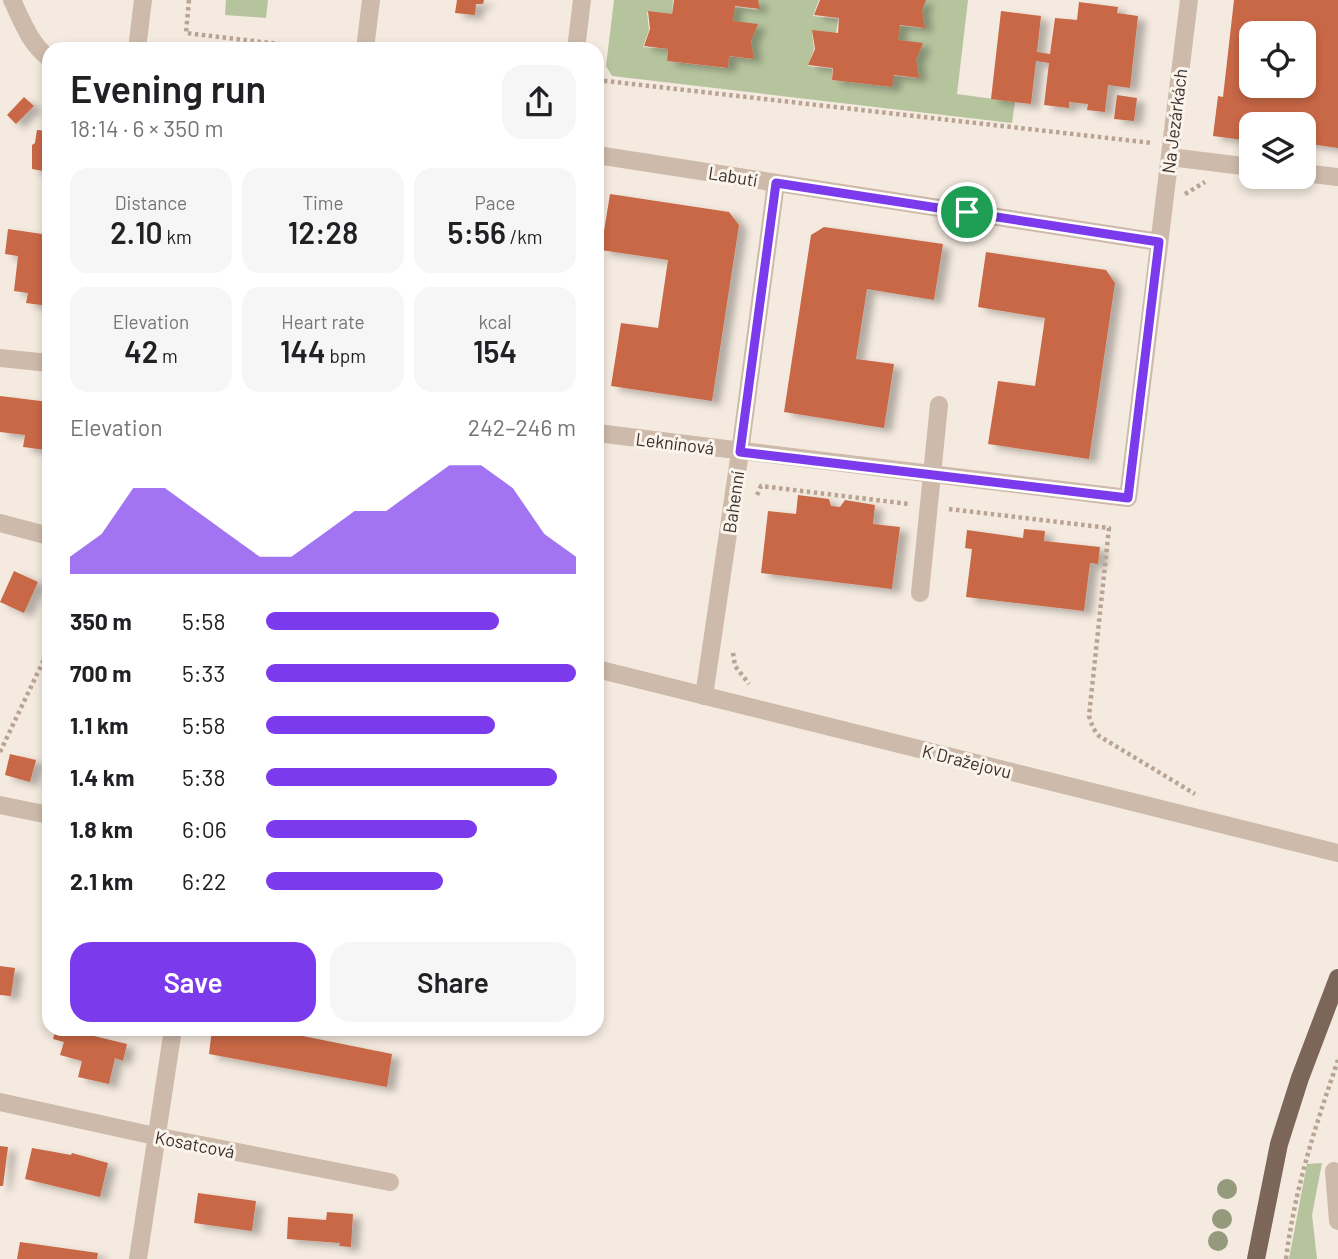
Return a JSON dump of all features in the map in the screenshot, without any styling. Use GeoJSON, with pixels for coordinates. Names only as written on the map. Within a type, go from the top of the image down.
{"type":"FeatureCollection","features":[{"type":"Feature","properties":{"kind":"main road"},"geometry":{"type":"LineString","coordinates":[[1256,1259],[1279,1144],[1300,1078],[1338,978]]}},
{"type":"Feature","properties":{"kind":"street"},"geometry":{"type":"LineString","coordinates":[[12,0],[28,33],[42,52]]}},
{"type":"Feature","properties":{"kind":"street"},"geometry":{"type":"LineString","coordinates":[[137,42],[140,5],[150,0]]}},
{"type":"Feature","properties":{"kind":"street"},"geometry":{"type":"LineString","coordinates":[[366,42],[371,0]]}},
{"type":"Feature","properties":{"kind":"street"},"geometry":{"type":"LineString","coordinates":[[577,42],[583,0]]}},
{"type":"Feature","properties":{"kind":"street","name":"Na Jezárkách"},"geometry":{"type":"LineString","coordinates":[[1128,498],[1189,0]]}},
{"type":"Feature","properties":{"kind":"street"},"geometry":{"type":"LineString","coordinates":[[1170,151],[1239,165]]}},
{"type":"Feature","properties":{"kind":"street","name":"Labutí"},"geometry":{"type":"LineString","coordinates":[[604,156],[1159,242]]}},
{"type":"Feature","properties":{"kind":"street"},"geometry":{"type":"LineString","coordinates":[[1316,174],[1338,177]]}},
{"type":"Feature","properties":{"kind":"street","name":"Bahenní"},"geometry":{"type":"LineString","coordinates":[[704,696],[776,183]]}},
{"type":"Feature","properties":{"kind":"street"},"geometry":{"type":"LineString","coordinates":[[0,358],[42,362]]}},
{"type":"Feature","properties":{"kind":"street"},"geometry":{"type":"LineString","coordinates":[[920,593],[939,405]]}},
{"type":"Feature","properties":{"kind":"street","name":"Leknínová"},"geometry":{"type":"LineString","coordinates":[[604,434],[1128,498]]}},
{"type":"Feature","properties":{"kind":"street"},"geometry":{"type":"LineString","coordinates":[[0,523],[42,534]]}},
{"type":"Feature","properties":{"kind":"street","name":"K Dražejovu"},"geometry":{"type":"LineString","coordinates":[[604,671],[1338,853]]}},
{"type":"Feature","properties":{"kind":"street"},"geometry":{"type":"LineString","coordinates":[[0,804],[42,813]]}},
{"type":"Feature","properties":{"kind":"street"},"geometry":{"type":"LineString","coordinates":[[138,1259],[172,1036]]}},
{"type":"Feature","properties":{"kind":"street","name":"Kosatcová"},"geometry":{"type":"LineString","coordinates":[[0,1102],[155,1136],[390,1182]]}},
{"type":"Feature","properties":{"kind":"street"},"geometry":{"type":"LineString","coordinates":[[1334,1171],[1338,1221]]}},
{"type":"Feature","properties":{"kind":"path"},"geometry":{"type":"LineString","coordinates":[[189,0],[186,33],[262,42]]}},
{"type":"Feature","properties":{"kind":"path"},"geometry":{"type":"LineString","coordinates":[[604,81],[1170,151]]}},
{"type":"Feature","properties":{"kind":"path"},"geometry":{"type":"LineString","coordinates":[[1164,205],[1239,168]]}},
{"type":"Feature","properties":{"kind":"path"},"geometry":{"type":"LineString","coordinates":[[755,507],[761,486],[921,506]]}},
{"type":"Feature","properties":{"kind":"path"},"geometry":{"type":"LineString","coordinates":[[948,509],[1109,528],[1090,716],[1093,729],[1110,744],[1196,797],[1184,796]]}},
{"type":"Feature","properties":{"kind":"path"},"geometry":{"type":"LineString","coordinates":[[733,652],[735,666],[746,683],[755,687]]}},
{"type":"Feature","properties":{"kind":"path"},"geometry":{"type":"LineString","coordinates":[[0,751],[42,664]]}},
{"type":"Feature","properties":{"kind":"path"},"geometry":{"type":"LineString","coordinates":[[1286,1259],[1290,1226],[1305,1157],[1338,1060]]}},
{"type":"Feature","properties":{"kind":"green space"},"geometry":{"type":"Polygon","coordinates":[[[226,0],[268,0],[266,18],[225,15],[226,0]]]}},
{"type":"Feature","properties":{"kind":"green space"},"geometry":{"type":"Polygon","coordinates":[[[614,0],[673,0],[672,15],[647,12],[649,30],[643,47],[668,49],[667,61],[726,68],[728,56],[753,59],[751,42],[732,22],[734,7],[758,10],[757,0],[819,0],[813,16],[838,19],[836,34],[812,31],[814,49],[808,66],[832,69],[832,80],[891,87],[893,76],[918,78],[915,60],[897,41],[899,26],[923,28],[921,11],[925,0],[968,0],[957,94],[1015,102],[1012,123],[612,76],[606,66],[614,0]]]}},
{"type":"Feature","properties":{"kind":"green space"},"geometry":{"type":"Polygon","coordinates":[[[1322,1163],[1312,1215],[1317,1259],[1289,1259],[1307,1164],[1322,1163]]]}},
{"type":"Feature","properties":{"kind":"building"},"geometry":{"type":"Polygon","coordinates":[[[457,0],[484,0],[483,4],[476,4],[475,15],[455,13],[457,0]]]}},
{"type":"Feature","properties":{"kind":"building"},"geometry":{"type":"Polygon","coordinates":[[[674,0],[758,0],[760,9],[735,6],[733,21],[758,24],[751,41],[754,59],[729,56],[728,68],[667,61],[668,49],[644,46],[650,29],[648,11],[672,14],[674,0]]]}},
{"type":"Feature","properties":{"kind":"building"},"geometry":{"type":"Polygon","coordinates":[[[820,0],[926,0],[922,10],[925,28],[900,25],[898,40],[923,43],[916,60],[919,78],[894,75],[892,87],[832,80],[833,68],[808,65],[815,49],[812,30],[838,33],[839,18],[814,15],[820,0]]]}},
{"type":"Feature","properties":{"kind":"building"},"geometry":{"type":"Polygon","coordinates":[[[1234,0],[1338,0],[1338,148],[1316,145],[1316,112],[1239,112],[1239,139],[1213,136],[1218,96],[1223,97],[1234,0]]]}},
{"type":"Feature","properties":{"kind":"building"},"geometry":{"type":"Polygon","coordinates":[[[1079,2],[1118,7],[1117,13],[1138,16],[1130,88],[1108,85],[1105,112],[1087,110],[1088,104],[1069,102],[1069,108],[1044,105],[1049,63],[1036,61],[1031,104],[991,99],[1001,11],[1041,16],[1037,52],[1050,54],[1055,18],[1077,20],[1079,2]]]}},
{"type":"Feature","properties":{"kind":"building"},"geometry":{"type":"Polygon","coordinates":[[[1117,95],[1137,98],[1134,121],[1114,119],[1117,95]]]}},
{"type":"Feature","properties":{"kind":"building"},"geometry":{"type":"Polygon","coordinates":[[[24,97],[34,106],[16,124],[7,115],[24,97]]]}},
{"type":"Feature","properties":{"kind":"building"},"geometry":{"type":"Polygon","coordinates":[[[37,130],[42,130],[42,171],[32,169],[32,145],[35,143],[37,130]]]}},
{"type":"Feature","properties":{"kind":"building"},"geometry":{"type":"Polygon","coordinates":[[[610,194],[729,212],[739,225],[712,401],[611,386],[621,323],[658,328],[668,260],[604,250],[610,194]]]}},
{"type":"Feature","properties":{"kind":"building"},"geometry":{"type":"Polygon","coordinates":[[[824,227],[943,244],[934,300],[867,289],[856,359],[894,364],[884,428],[784,412],[811,235],[824,227]]]}},
{"type":"Feature","properties":{"kind":"building"},"geometry":{"type":"Polygon","coordinates":[[[8,229],[42,234],[42,305],[26,303],[28,293],[14,291],[18,256],[5,254],[8,229]]]}},
{"type":"Feature","properties":{"kind":"building"},"geometry":{"type":"Polygon","coordinates":[[[986,252],[1106,270],[1115,283],[1089,459],[988,444],[998,381],[1035,386],[1045,318],[978,307],[986,252]]]}},
{"type":"Feature","properties":{"kind":"building"},"geometry":{"type":"Polygon","coordinates":[[[0,396],[42,401],[42,449],[23,447],[25,435],[0,432],[0,396]]]}},
{"type":"Feature","properties":{"kind":"building"},"geometry":{"type":"Polygon","coordinates":[[[798,495],[829,499],[831,506],[840,507],[845,500],[875,505],[873,524],[900,527],[892,589],[761,573],[768,511],[796,514],[798,495]]]}},
{"type":"Feature","properties":{"kind":"building"},"geometry":{"type":"Polygon","coordinates":[[[1024,529],[1045,531],[1044,541],[1100,547],[1098,564],[1090,563],[1084,611],[966,597],[972,549],[965,548],[967,530],[1023,538],[1024,529]]]}},
{"type":"Feature","properties":{"kind":"building"},"geometry":{"type":"Polygon","coordinates":[[[14,571],[38,582],[24,613],[0,602],[14,571]]]}},
{"type":"Feature","properties":{"kind":"building"},"geometry":{"type":"Polygon","coordinates":[[[10,754],[36,760],[30,782],[5,775],[10,754]]]}},
{"type":"Feature","properties":{"kind":"building"},"geometry":{"type":"Polygon","coordinates":[[[0,966],[15,968],[11,996],[0,995],[0,966]]]}},
{"type":"Feature","properties":{"kind":"building"},"geometry":{"type":"Polygon","coordinates":[[[54,1036],[94,1036],[127,1044],[123,1061],[115,1058],[109,1084],[78,1077],[82,1061],[60,1055],[64,1042],[53,1039],[54,1036]]]}},
{"type":"Feature","properties":{"kind":"building"},"geometry":{"type":"Polygon","coordinates":[[[211,1036],[303,1036],[392,1054],[387,1087],[209,1054],[211,1036]]]}},
{"type":"Feature","properties":{"kind":"building"},"geometry":{"type":"Polygon","coordinates":[[[0,1146],[8,1147],[3,1186],[0,1186],[0,1146]]]}},
{"type":"Feature","properties":{"kind":"building"},"geometry":{"type":"Polygon","coordinates":[[[32,1148],[71,1155],[72,1153],[108,1163],[100,1197],[25,1179],[32,1148]]]}},
{"type":"Feature","properties":{"kind":"building"},"geometry":{"type":"Polygon","coordinates":[[[198,1193],[256,1201],[252,1231],[194,1223],[198,1193]]]}},
{"type":"Feature","properties":{"kind":"building"},"geometry":{"type":"Polygon","coordinates":[[[327,1212],[353,1214],[351,1247],[339,1246],[340,1243],[287,1239],[288,1217],[326,1220],[327,1212]]]}},
{"type":"Feature","properties":{"kind":"building"},"geometry":{"type":"Polygon","coordinates":[[[20,1242],[98,1253],[97,1259],[17,1259],[20,1242]]]}},
{"type":"Feature","properties":{"kind":"route"},"geometry":{"type":"LineString","coordinates":[[776,183],[967,212],[1159,242],[1128,498],[740,452],[776,183]]}}]}
